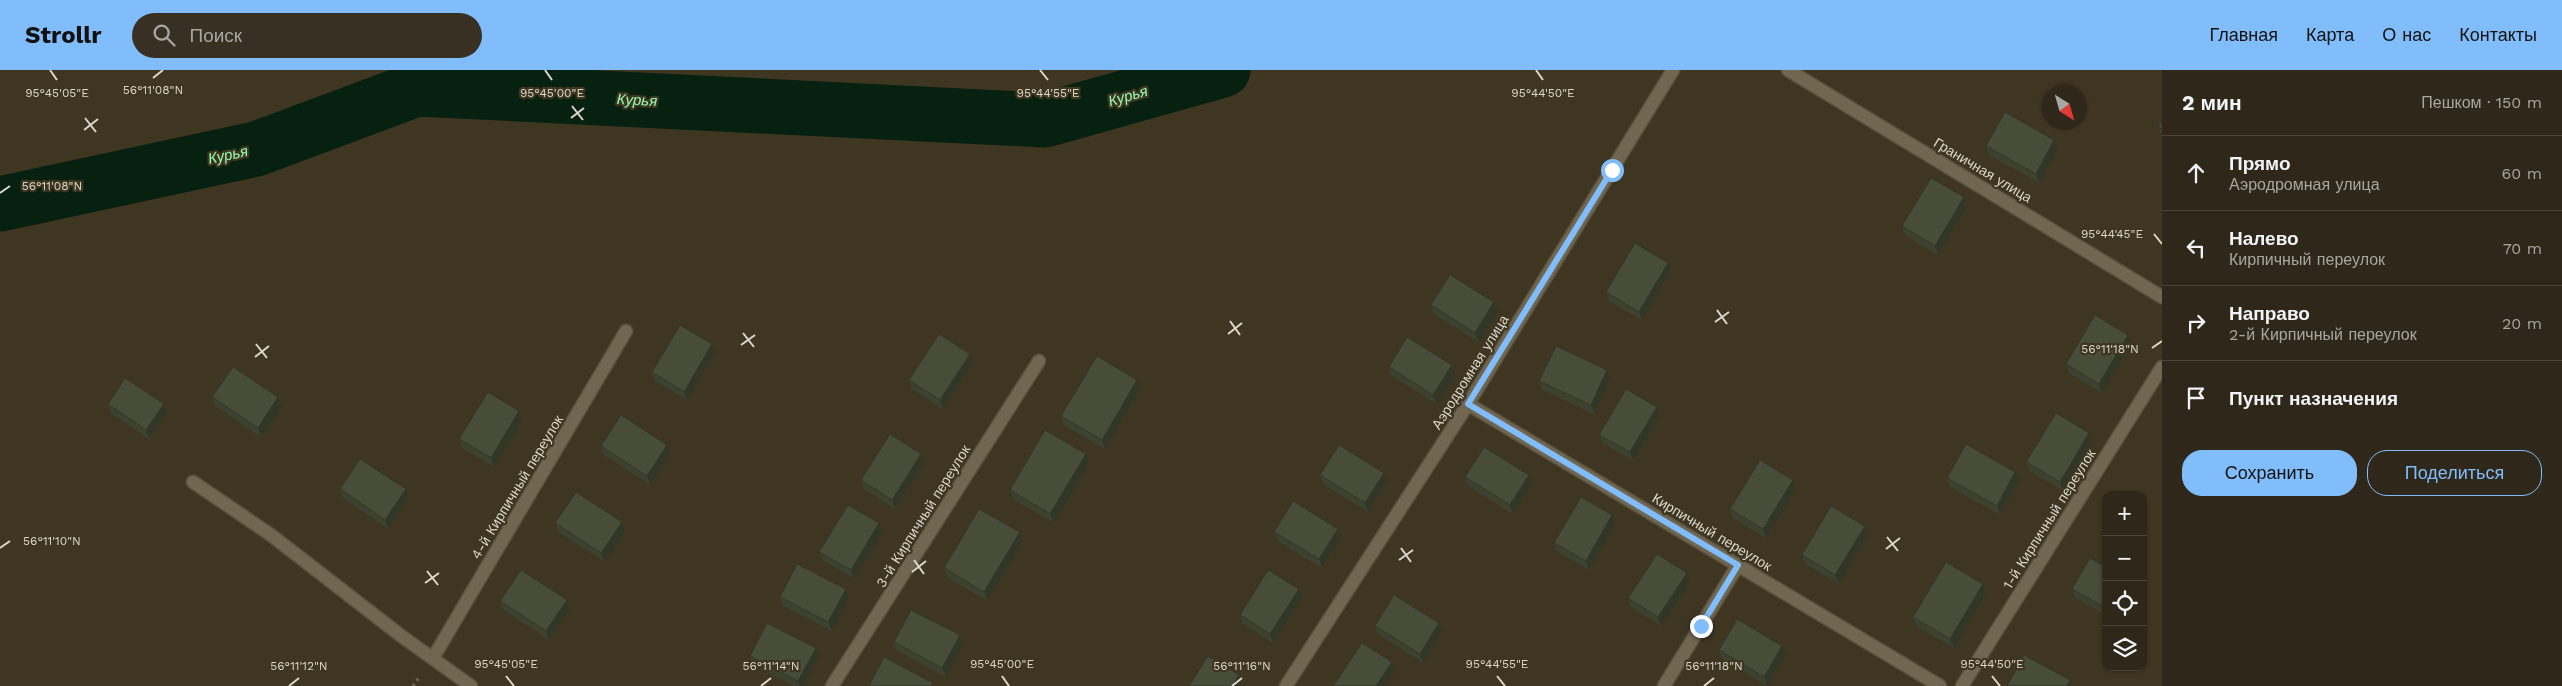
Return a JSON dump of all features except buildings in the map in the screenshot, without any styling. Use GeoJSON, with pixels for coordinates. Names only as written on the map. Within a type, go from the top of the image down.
{"type":"FeatureCollection","features":[{"type":"Feature","properties":{"kind":"street","name":"Аэродромная улица"},"geometry":{"type":"LineString","coordinates":[[1286,686],[1468,404],[1673,70]]}},
{"type":"Feature","properties":{"kind":"street","name":"Граничная улица"},"geometry":{"type":"LineString","coordinates":[[1788,70],[2162,297]]}},
{"type":"Feature","properties":{"kind":"street","name":"4-й Кирпичный переулок"},"geometry":{"type":"LineString","coordinates":[[433,658],[626,331]]}},
{"type":"Feature","properties":{"kind":"street","name":"3-й Кирпичный переулок"},"geometry":{"type":"LineString","coordinates":[[832,686],[1039,361]]}},
{"type":"Feature","properties":{"kind":"street","name":"1-й Кирпичный переулок"},"geometry":{"type":"LineString","coordinates":[[1962,686],[2162,367]]}},
{"type":"Feature","properties":{"kind":"street","name":"Кирпичный переулок"},"geometry":{"type":"LineString","coordinates":[[1468,404],[1940,686]]}},
{"type":"Feature","properties":{"kind":"street"},"geometry":{"type":"LineString","coordinates":[[193,482],[271,535],[400,635],[471,686]]}},
{"type":"Feature","properties":{"kind":"street"},"geometry":{"type":"LineString","coordinates":[[1664,686],[1738,565]]}},
{"type":"Feature","properties":{"kind":"waterway","name":"Курья"},"geometry":{"type":"LineString","coordinates":[[0,204],[256,149],[417,89],[1045,120],[1223,70]]}},
{"type":"Feature","properties":{"kind":"route"},"geometry":{"type":"LineString","coordinates":[[1612,170],[1468,404],[1738,565],[1701,626]]}}]}
